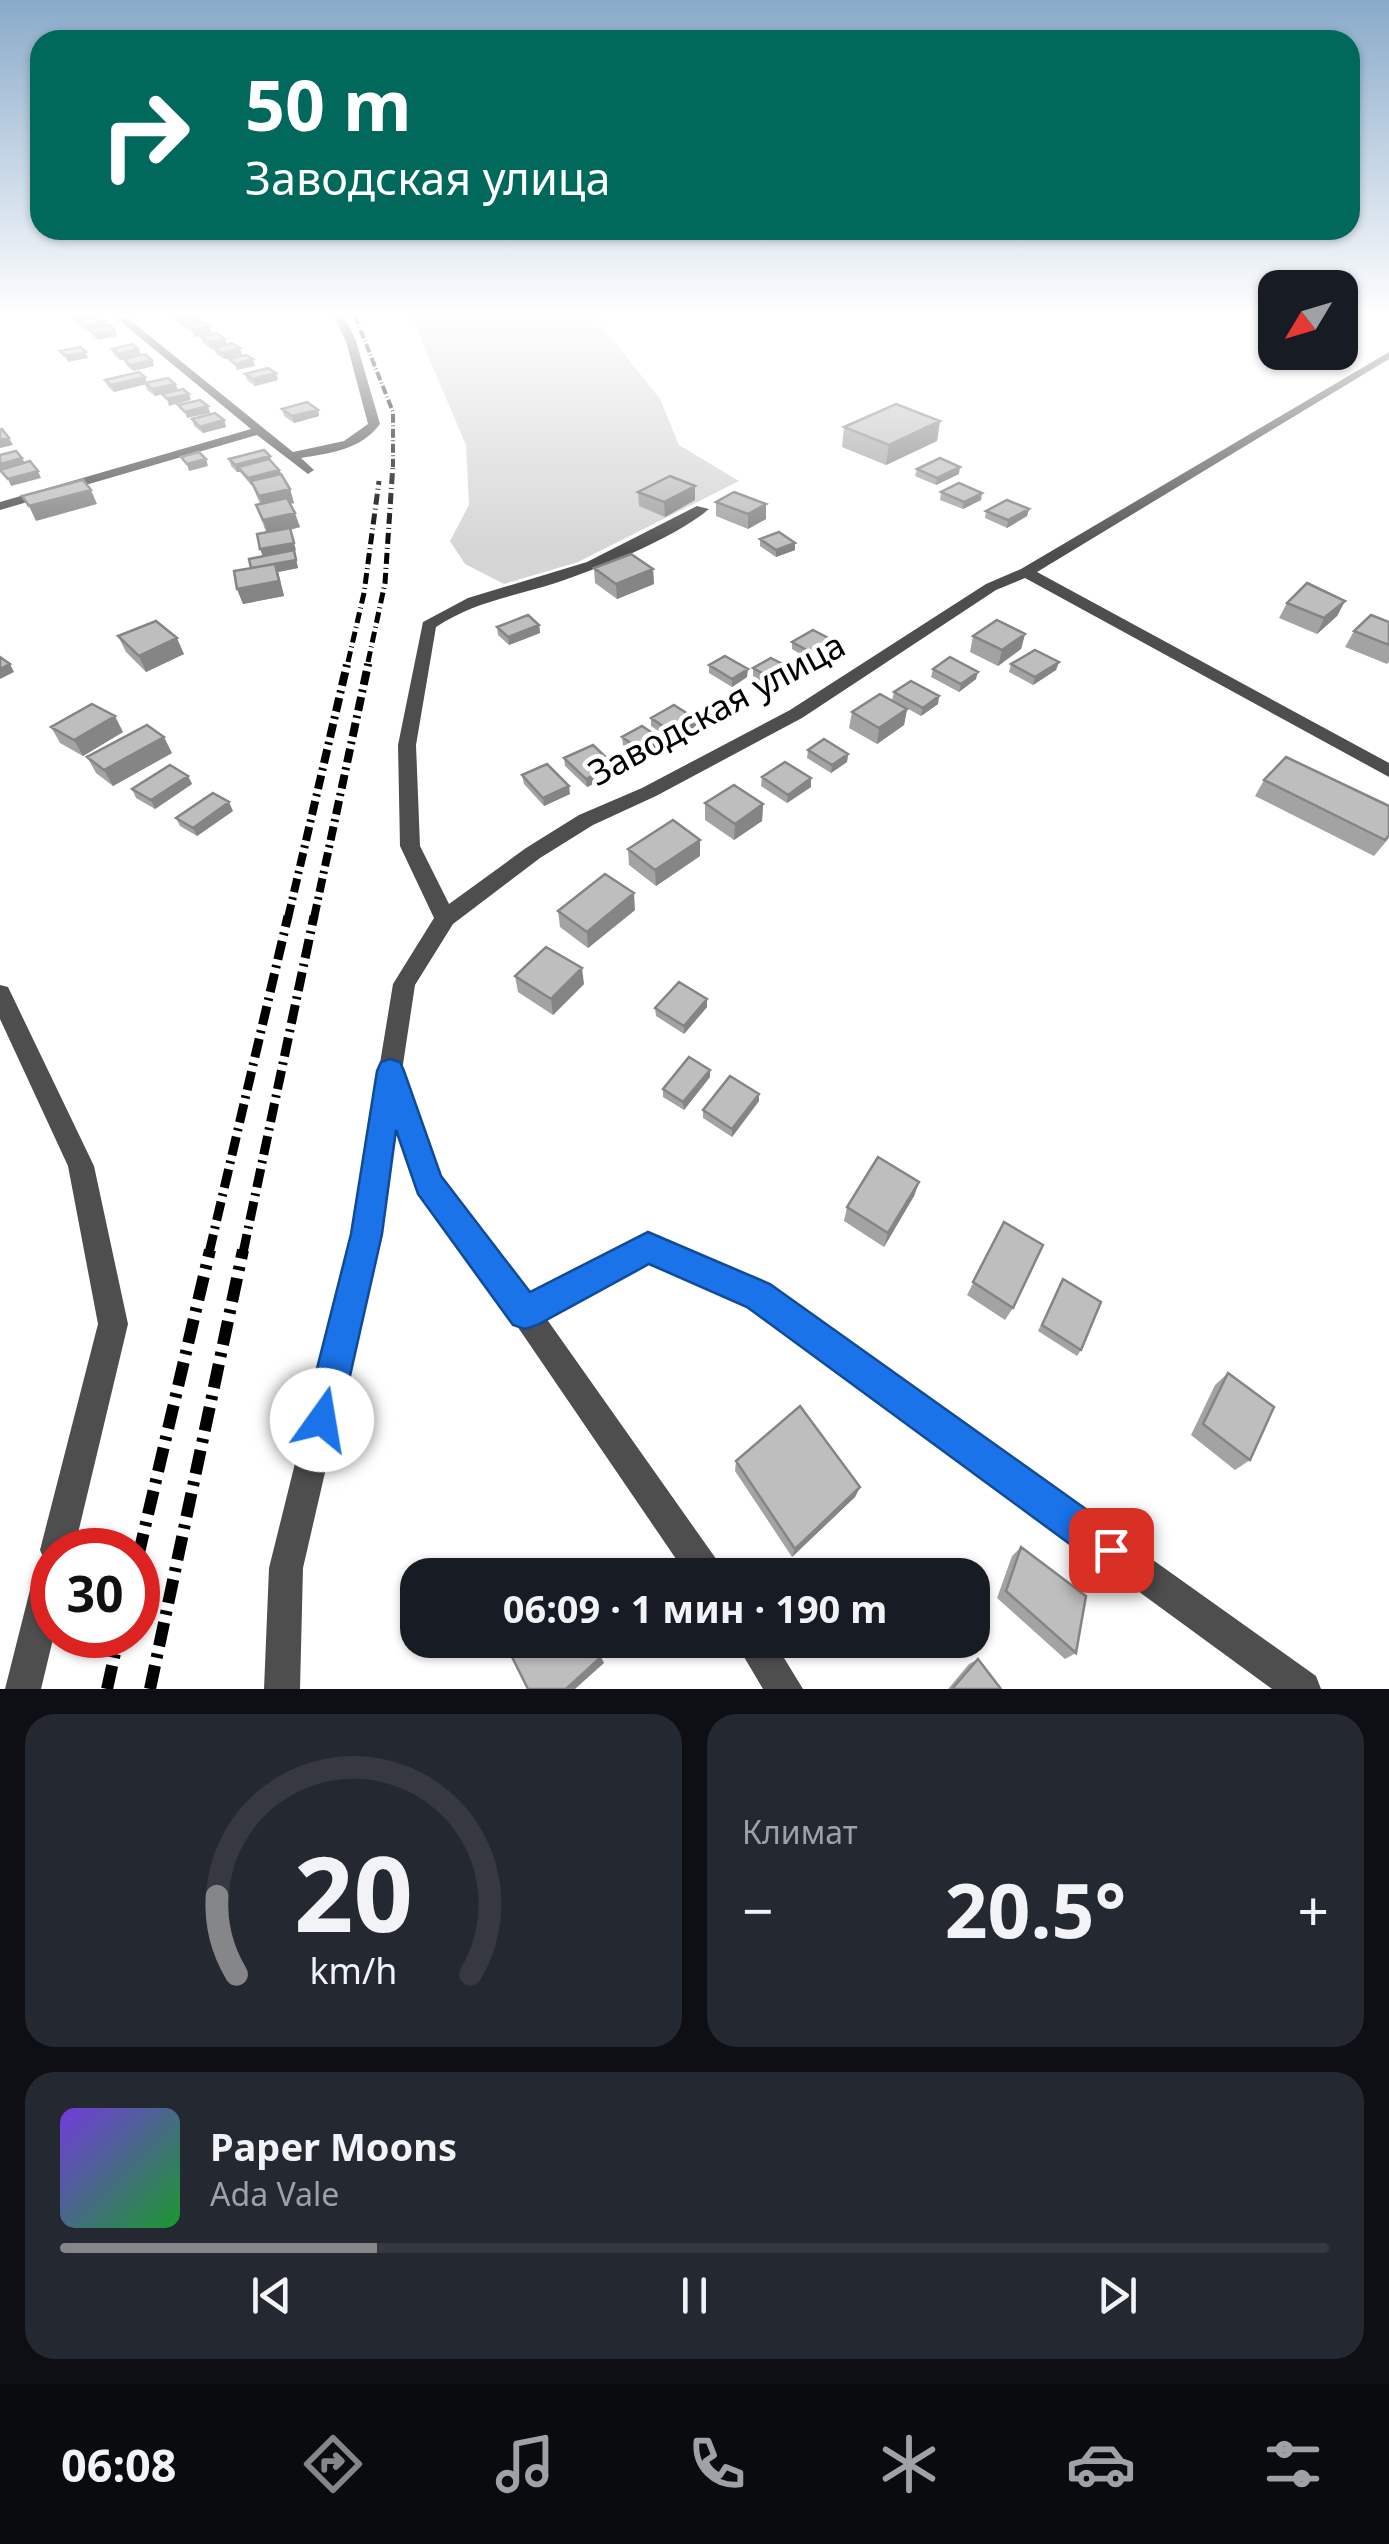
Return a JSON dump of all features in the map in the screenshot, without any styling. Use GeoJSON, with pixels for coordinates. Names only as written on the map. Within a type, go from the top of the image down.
{"type":"FeatureCollection","features":[{"type":"Feature","properties":{"kind":"street"},"geometry":{"type":"LineString","coordinates":[[216,395],[308,470]]}},
{"type":"Feature","properties":{"kind":"street"},"geometry":{"type":"LineString","coordinates":[[291,456],[368,435],[374,424],[366,395]]}},
{"type":"Feature","properties":{"kind":"street","name":"Заводская улица"},"geometry":{"type":"LineString","coordinates":[[695,1558],[525,1313],[429,1184],[390,1071],[404,984],[445,918],[533,853],[586,820],[649,792],[796,714],[991,587],[1026,572],[1322,395]]}},
{"type":"Feature","properties":{"kind":"street"},"geometry":{"type":"LineString","coordinates":[[0,506],[260,430]]}},
{"type":"Feature","properties":{"kind":"street"},"geometry":{"type":"LineString","coordinates":[[445,918],[410,846],[407,745],[430,625],[453,607],[480,596],[550,580],[614,558],[702,508]]}},
{"type":"Feature","properties":{"kind":"street"},"geometry":{"type":"LineString","coordinates":[[1026,572],[1389,772]]}},
{"type":"Feature","properties":{"kind":"street"},"geometry":{"type":"LineString","coordinates":[[0,994],[82,1166],[113,1324],[63,1528]]}},
{"type":"Feature","properties":{"kind":"street"},"geometry":{"type":"LineString","coordinates":[[282,1689],[286,1568],[366,1234],[390,1071]]}},
{"type":"Feature","properties":{"kind":"street"},"geometry":{"type":"LineString","coordinates":[[525,1313],[648,1248],[758,1296],[1303,1689]]}},
{"type":"Feature","properties":{"kind":"street"},"geometry":{"type":"LineString","coordinates":[[24,1689],[31,1658]]}},
{"type":"Feature","properties":{"kind":"street"},"geometry":{"type":"LineString","coordinates":[[764,1658],[786,1689]]}},
{"type":"Feature","properties":{"kind":"shaded area"},"geometry":{"type":"Polygon","coordinates":[[[445,395],[657,395],[679,445],[739,481],[578,562],[504,584],[465,564],[450,541],[469,505],[466,445],[445,395]]]}},
{"type":"Feature","properties":{"kind":"building"},"geometry":{"type":"Polygon","coordinates":[[[200,400],[208,406],[185,412],[178,405],[200,400]]]}},
{"type":"Feature","properties":{"kind":"building"},"geometry":{"type":"Polygon","coordinates":[[[307,402],[318,410],[292,416],[282,409],[307,402]]]}},
{"type":"Feature","properties":{"kind":"building"},"geometry":{"type":"Polygon","coordinates":[[[896,404],[940,421],[889,445],[844,427],[896,404]]]}},
{"type":"Feature","properties":{"kind":"building"},"geometry":{"type":"Polygon","coordinates":[[[215,413],[224,420],[200,427],[192,419],[215,413]]]}},
{"type":"Feature","properties":{"kind":"building"},"geometry":{"type":"Polygon","coordinates":[[[264,450],[270,456],[235,465],[229,459],[264,450]]]}},
{"type":"Feature","properties":{"kind":"building"},"geometry":{"type":"Polygon","coordinates":[[[16,451],[22,458],[0,464],[0,455],[16,451]]]}},
{"type":"Feature","properties":{"kind":"building"},"geometry":{"type":"Polygon","coordinates":[[[199,452],[206,459],[187,464],[181,457],[199,452]]]}},
{"type":"Feature","properties":{"kind":"building"},"geometry":{"type":"Polygon","coordinates":[[[940,458],[960,467],[937,478],[917,469],[940,458]]]}},
{"type":"Feature","properties":{"kind":"building"},"geometry":{"type":"Polygon","coordinates":[[[269,459],[279,470],[248,478],[238,467],[269,459]]]}},
{"type":"Feature","properties":{"kind":"building"},"geometry":{"type":"Polygon","coordinates":[[[30,461],[38,471],[8,479],[0,470],[30,461]]]}},
{"type":"Feature","properties":{"kind":"building"},"geometry":{"type":"Polygon","coordinates":[[[281,474],[290,489],[259,496],[251,481],[281,474]]]}},
{"type":"Feature","properties":{"kind":"building"},"geometry":{"type":"Polygon","coordinates":[[[670,476],[695,486],[664,502],[638,492],[670,476]]]}},
{"type":"Feature","properties":{"kind":"building"},"geometry":{"type":"Polygon","coordinates":[[[83,480],[91,490],[29,506],[22,496],[83,480]]]}},
{"type":"Feature","properties":{"kind":"building"},"geometry":{"type":"Polygon","coordinates":[[[959,483],[982,493],[964,502],[941,492],[959,483]]]}},
{"type":"Feature","properties":{"kind":"building"},"geometry":{"type":"Polygon","coordinates":[[[734,492],[766,504],[748,514],[716,502],[734,492]]]}},
{"type":"Feature","properties":{"kind":"building"},"geometry":{"type":"Polygon","coordinates":[[[287,498],[295,513],[263,520],[256,505],[287,498]]]}},
{"type":"Feature","properties":{"kind":"building"},"geometry":{"type":"Polygon","coordinates":[[[1007,500],[1029,509],[1008,520],[986,511],[1007,500]]]}},
{"type":"Feature","properties":{"kind":"building"},"geometry":{"type":"Polygon","coordinates":[[[290,528],[294,543],[260,549],[257,534],[290,528]]]}},
{"type":"Feature","properties":{"kind":"building"},"geometry":{"type":"Polygon","coordinates":[[[779,532],[795,543],[776,550],[760,539],[779,532]]]}},
{"type":"Feature","properties":{"kind":"building"},"geometry":{"type":"Polygon","coordinates":[[[294,550],[296,560],[251,568],[249,559],[294,550]]]}},
{"type":"Feature","properties":{"kind":"building"},"geometry":{"type":"Polygon","coordinates":[[[631,554],[653,569],[616,584],[594,568],[631,554]]]}},
{"type":"Feature","properties":{"kind":"building"},"geometry":{"type":"Polygon","coordinates":[[[275,564],[279,581],[237,589],[234,571],[275,564]]]}},
{"type":"Feature","properties":{"kind":"building"},"geometry":{"type":"Polygon","coordinates":[[[1307,583],[1345,601],[1324,618],[1287,603],[1307,583]]]}},
{"type":"Feature","properties":{"kind":"building"},"geometry":{"type":"Polygon","coordinates":[[[528,615],[539,625],[508,637],[497,627],[528,615]]]}},
{"type":"Feature","properties":{"kind":"building"},"geometry":{"type":"Polygon","coordinates":[[[1371,615],[1389,622],[1389,645],[1354,631],[1371,615]]]}},
{"type":"Feature","properties":{"kind":"building"},"geometry":{"type":"Polygon","coordinates":[[[997,620],[1025,634],[1002,650],[973,636],[997,620]]]}},
{"type":"Feature","properties":{"kind":"building"},"geometry":{"type":"Polygon","coordinates":[[[156,621],[177,638],[139,656],[118,636],[156,621]]]}},
{"type":"Feature","properties":{"kind":"building"},"geometry":{"type":"Polygon","coordinates":[[[813,630],[838,643],[818,656],[792,642],[813,630]]]}},
{"type":"Feature","properties":{"kind":"building"},"geometry":{"type":"Polygon","coordinates":[[[1035,650],[1059,662],[1035,677],[1011,664],[1035,650]]]}},
{"type":"Feature","properties":{"kind":"building"},"geometry":{"type":"Polygon","coordinates":[[[725,656],[748,669],[732,679],[709,665],[725,656]]]}},
{"type":"Feature","properties":{"kind":"building"},"geometry":{"type":"Polygon","coordinates":[[[950,657],[978,672],[961,684],[933,669],[950,657]]]}},
{"type":"Feature","properties":{"kind":"building"},"geometry":{"type":"Polygon","coordinates":[[[771,658],[794,670],[776,681],[753,668],[771,658]]]}},
{"type":"Feature","properties":{"kind":"building"},"geometry":{"type":"Polygon","coordinates":[[[911,681],[939,696],[923,708],[894,692],[911,681]]]}},
{"type":"Feature","properties":{"kind":"building"},"geometry":{"type":"Polygon","coordinates":[[[880,694],[907,709],[879,728],[852,712],[880,694]]]}},
{"type":"Feature","properties":{"kind":"building"},"geometry":{"type":"Polygon","coordinates":[[[92,704],[115,716],[74,740],[51,727],[92,704]]]}},
{"type":"Feature","properties":{"kind":"building"},"geometry":{"type":"Polygon","coordinates":[[[674,705],[699,721],[676,735],[651,718],[674,705]]]}},
{"type":"Feature","properties":{"kind":"building"},"geometry":{"type":"Polygon","coordinates":[[[147,725],[164,737],[104,770],[87,757],[147,725]]]}},
{"type":"Feature","properties":{"kind":"building"},"geometry":{"type":"Polygon","coordinates":[[[642,726],[661,739],[642,751],[622,737],[642,726]]]}},
{"type":"Feature","properties":{"kind":"building"},"geometry":{"type":"Polygon","coordinates":[[[824,739],[848,754],[832,765],[808,750],[824,739]]]}},
{"type":"Feature","properties":{"kind":"building"},"geometry":{"type":"Polygon","coordinates":[[[593,745],[614,765],[586,779],[564,758],[593,745]]]}},
{"type":"Feature","properties":{"kind":"building"},"geometry":{"type":"Polygon","coordinates":[[[1286,757],[1389,806],[1389,835],[1385,840],[1264,780],[1286,757]]]}},
{"type":"Feature","properties":{"kind":"building"},"geometry":{"type":"Polygon","coordinates":[[[785,762],[811,778],[788,795],[762,777],[785,762]]]}},
{"type":"Feature","properties":{"kind":"building"},"geometry":{"type":"Polygon","coordinates":[[[547,764],[569,786],[543,798],[522,775],[547,764]]]}},
{"type":"Feature","properties":{"kind":"building"},"geometry":{"type":"Polygon","coordinates":[[[170,765],[188,776],[151,800],[132,789],[170,765]]]}},
{"type":"Feature","properties":{"kind":"building"},"geometry":{"type":"Polygon","coordinates":[[[734,785],[763,804],[735,824],[705,803],[734,785]]]}},
{"type":"Feature","properties":{"kind":"building"},"geometry":{"type":"Polygon","coordinates":[[[213,793],[229,802],[193,828],[176,818],[213,793]]]}},
{"type":"Feature","properties":{"kind":"building"},"geometry":{"type":"Polygon","coordinates":[[[673,820],[700,840],[655,870],[628,849],[673,820]]]}},
{"type":"Feature","properties":{"kind":"building"},"geometry":{"type":"Polygon","coordinates":[[[605,874],[634,893],[587,932],[558,911],[605,874]]]}},
{"type":"Feature","properties":{"kind":"building"},"geometry":{"type":"Polygon","coordinates":[[[546,947],[582,968],[551,999],[515,976],[546,947]]]}},
{"type":"Feature","properties":{"kind":"building"},"geometry":{"type":"Polygon","coordinates":[[[679,982],[707,999],[684,1026],[655,1008],[679,982]]]}},
{"type":"Feature","properties":{"kind":"building"},"geometry":{"type":"Polygon","coordinates":[[[689,1057],[710,1070],[683,1102],[663,1089],[689,1057]]]}},
{"type":"Feature","properties":{"kind":"building"},"geometry":{"type":"Polygon","coordinates":[[[730,1076],[759,1094],[732,1129],[703,1110],[730,1076]]]}},
{"type":"Feature","properties":{"kind":"building"},"geometry":{"type":"Polygon","coordinates":[[[878,1157],[919,1182],[888,1233],[847,1207],[878,1157]]]}},
{"type":"Feature","properties":{"kind":"building"},"geometry":{"type":"Polygon","coordinates":[[[1004,1222],[1043,1245],[1013,1308],[973,1282],[1004,1222]]]}},
{"type":"Feature","properties":{"kind":"building"},"geometry":{"type":"Polygon","coordinates":[[[1063,1279],[1101,1302],[1081,1350],[1042,1325],[1063,1279]]]}},
{"type":"Feature","properties":{"kind":"building"},"geometry":{"type":"Polygon","coordinates":[[[1228,1373],[1274,1407],[1250,1460],[1203,1424],[1228,1373]]]}},
{"type":"Feature","properties":{"kind":"building"},"geometry":{"type":"Polygon","coordinates":[[[800,1406],[860,1487],[795,1549],[736,1461],[800,1406]]]}},
{"type":"Feature","properties":{"kind":"building"},"geometry":{"type":"Polygon","coordinates":[[[1021,1547],[1086,1596],[1076,1653],[1006,1591],[1021,1547]]]}},
{"type":"Feature","properties":{"kind":"building"},"geometry":{"type":"Polygon","coordinates":[[[512,1658],[600,1658],[566,1689],[528,1689],[512,1658]]]}},
{"type":"Feature","properties":{"kind":"building"},"geometry":{"type":"Polygon","coordinates":[[[978,1659],[1001,1689],[952,1689],[978,1659]]]}},
{"type":"Feature","properties":{"kind":"railway"},"geometry":{"type":"LineString","coordinates":[[386,395],[393,412],[393,464]]}},
{"type":"Feature","properties":{"kind":"railway"},"geometry":{"type":"LineString","coordinates":[[368,662],[385,583],[393,464]]}},
{"type":"Feature","properties":{"kind":"railway"},"geometry":{"type":"LineString","coordinates":[[348,662],[364,593],[379,481]]}},
{"type":"Feature","properties":{"kind":"railway"},"geometry":{"type":"LineString","coordinates":[[288,918],[348,660]]}},
{"type":"Feature","properties":{"kind":"railway"},"geometry":{"type":"LineString","coordinates":[[314,918],[369,660]]}},
{"type":"Feature","properties":{"kind":"railway"},"geometry":{"type":"LineString","coordinates":[[209,1253],[288,916]]}},
{"type":"Feature","properties":{"kind":"railway"},"geometry":{"type":"LineString","coordinates":[[243,1253],[314,916]]}},
{"type":"Feature","properties":{"kind":"railway"},"geometry":{"type":"LineString","coordinates":[[145,1528],[210,1250]]}},
{"type":"Feature","properties":{"kind":"railway"},"geometry":{"type":"LineString","coordinates":[[150,1689],[243,1250]]}},
{"type":"Feature","properties":{"kind":"railway"},"geometry":{"type":"LineString","coordinates":[[107,1689],[114,1658]]}},
{"type":"Feature","properties":{"kind":"route"},"geometry":{"type":"LineString","coordinates":[[322,1420],[366,1234],[390,1071],[429,1184],[525,1313],[648,1248],[758,1296],[1111,1550]]}}]}
